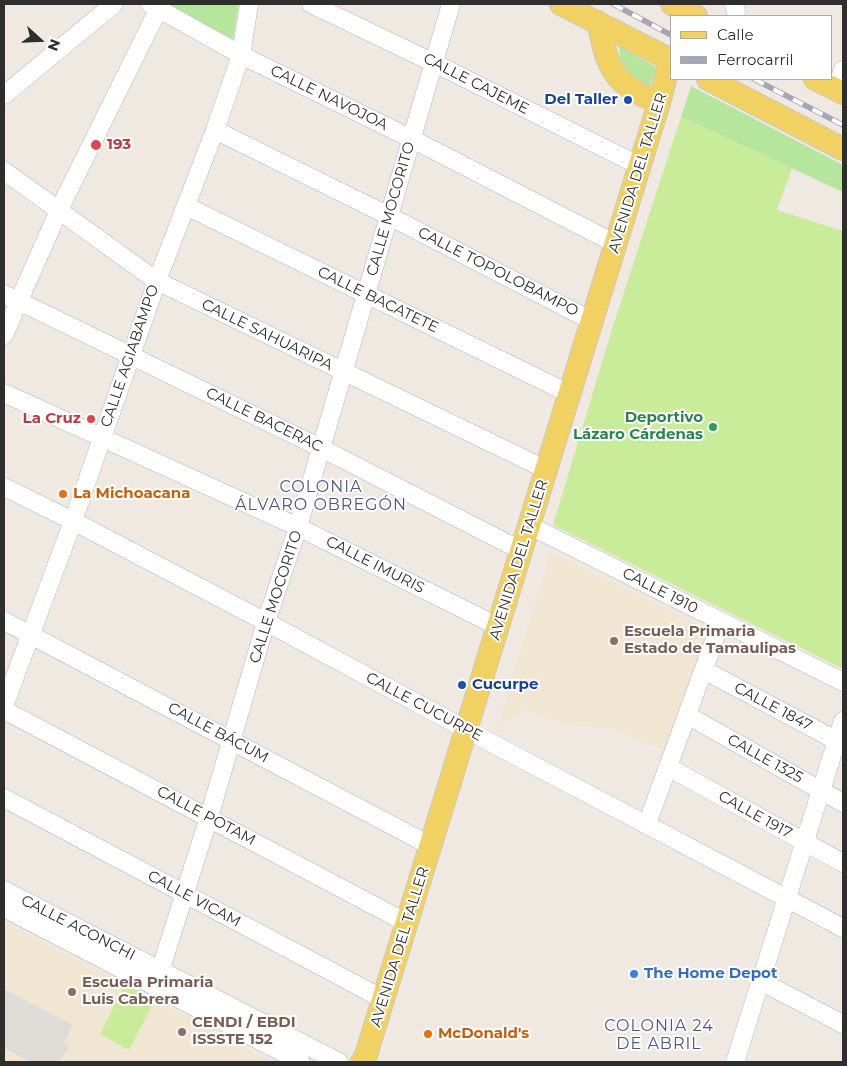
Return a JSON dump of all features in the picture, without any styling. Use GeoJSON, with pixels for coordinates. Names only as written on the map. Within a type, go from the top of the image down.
{"type":"FeatureCollection","features":[{"type":"Feature","properties":{"kind":"main road"},"geometry":{"type":"LineString","coordinates":[[560,4],[670,58]]}},
{"type":"Feature","properties":{"kind":"main road"},"geometry":{"type":"LineString","coordinates":[[598,22],[607,57],[614,71],[632,90],[659,103]]}},
{"type":"Feature","properties":{"kind":"main road","name":"AVENIDA DEL TALLER"},"geometry":{"type":"LineString","coordinates":[[362,1062],[384,999],[499,627],[670,63]]}},
{"type":"Feature","properties":{"kind":"main road"},"geometry":{"type":"LineString","coordinates":[[710,80],[843,149]]}},
{"type":"Feature","properties":{"kind":"main road"},"geometry":{"type":"LineString","coordinates":[[821,80],[841,84]]}},
{"type":"Feature","properties":{"kind":"street"},"geometry":{"type":"LineString","coordinates":[[4,95],[114,4]]}},
{"type":"Feature","properties":{"kind":"street","name":"CALLE AGIABAMPO"},"geometry":{"type":"LineString","coordinates":[[4,706],[73,521],[157,281],[215,130],[240,55],[249,4]]}},
{"type":"Feature","properties":{"kind":"street","name":"CALLE CAJEME"},"geometry":{"type":"LineString","coordinates":[[311,4],[640,166]]}},
{"type":"Feature","properties":{"kind":"street","name":"CALLE MOCORITO"},"geometry":{"type":"LineString","coordinates":[[155,987],[209,817],[266,622],[298,527],[451,4]]}},
{"type":"Feature","properties":{"kind":"street"},"geometry":{"type":"LineString","coordinates":[[4,335],[11,297],[59,210],[154,6]]}},
{"type":"Feature","properties":{"kind":"street","name":"CALLE NAVOJOA"},"geometry":{"type":"LineString","coordinates":[[154,6],[240,55],[412,139],[616,244]]}},
{"type":"Feature","properties":{"kind":"street","name":"CALLE TOPOLOBAMPO"},"geometry":{"type":"LineString","coordinates":[[215,130],[389,216],[592,321]]}},
{"type":"Feature","properties":{"kind":"street","name":"CALLE SAHUARIPA"},"geometry":{"type":"LineString","coordinates":[[4,171],[157,281],[343,373],[547,470]]}},
{"type":"Feature","properties":{"kind":"street","name":"CALLE BACATETE"},"geometry":{"type":"LineString","coordinates":[[186,206],[570,394]]}},
{"type":"Feature","properties":{"kind":"street","name":"CALLE BACERAC"},"geometry":{"type":"LineString","coordinates":[[11,297],[321,448],[522,550]]}},
{"type":"Feature","properties":{"kind":"street","name":"CALLE IMURIS"},"geometry":{"type":"LineString","coordinates":[[4,393],[298,527],[499,627]]}},
{"type":"Feature","properties":{"kind":"street","name":"CALLE CUCURPE"},"geometry":{"type":"LineString","coordinates":[[4,487],[266,622],[843,928]]}},
{"type":"Feature","properties":{"kind":"street","name":"CALLE 1910"},"geometry":{"type":"LineString","coordinates":[[530,526],[843,682]]}},
{"type":"Feature","properties":{"kind":"street","name":"CALLE BÁCUM"},"geometry":{"type":"LineString","coordinates":[[4,621],[431,846]]}},
{"type":"Feature","properties":{"kind":"street"},"geometry":{"type":"LineString","coordinates":[[647,824],[721,622]]}},
{"type":"Feature","properties":{"kind":"street","name":"CALLE 1847"},"geometry":{"type":"LineString","coordinates":[[704,670],[840,742]]}},
{"type":"Feature","properties":{"kind":"street","name":"CALLE POTAM"},"geometry":{"type":"LineString","coordinates":[[4,710],[407,923]]}},
{"type":"Feature","properties":{"kind":"street","name":"CALLE 1325"},"geometry":{"type":"LineString","coordinates":[[687,715],[843,803]]}},
{"type":"Feature","properties":{"kind":"street"},"geometry":{"type":"LineString","coordinates":[[741,1060],[760,981],[822,791],[840,742],[843,721]]}},
{"type":"Feature","properties":{"kind":"street","name":"CALLE 1917"},"geometry":{"type":"LineString","coordinates":[[668,767],[843,864]]}},
{"type":"Feature","properties":{"kind":"street","name":"CALLE VICAM"},"geometry":{"type":"LineString","coordinates":[[4,798],[384,999]]}},
{"type":"Feature","properties":{"kind":"street","name":"CALLE ACONCHI"},"geometry":{"type":"LineString","coordinates":[[4,890],[339,1062]]}},
{"type":"Feature","properties":{"kind":"street","name":"CALLE ACONCHI"},"geometry":{"type":"LineString","coordinates":[[4,908],[301,1062]]}},
{"type":"Feature","properties":{"kind":"street"},"geometry":{"type":"LineString","coordinates":[[760,981],[843,1024]]}},
{"type":"Feature","properties":{"kind":"shaded area","name":"Escuela Primaria Estado de Tamaulipas"},"geometry":{"type":"Polygon","coordinates":[[[556,554],[709,629],[666,752],[651,743],[649,746],[621,730],[573,726],[524,711],[497,728],[550,555],[556,554]]]}},
{"type":"Feature","properties":{"kind":"shaded area","name":"Escuela Primaria Luis Cabrera"},"geometry":{"type":"Polygon","coordinates":[[[4,922],[125,984],[271,1062],[4,1062],[4,922]]]}},
{"type":"Feature","properties":{"kind":"shaded area"},"geometry":{"type":"Polygon","coordinates":[[[4,989],[73,1025],[64,1043],[69,1046],[60,1062],[31,1062],[4,1048],[4,989]]]}},
{"type":"Feature","properties":{"kind":"green space"},"geometry":{"type":"Polygon","coordinates":[[[164,4],[239,4],[233,39],[164,4]]]}},
{"type":"Feature","properties":{"kind":"green space"},"geometry":{"type":"Polygon","coordinates":[[[619,46],[656,67],[648,93],[632,78],[624,66],[619,46]]]}},
{"type":"Feature","properties":{"kind":"green space"},"geometry":{"type":"Polygon","coordinates":[[[691,86],[843,165],[843,192],[681,117],[691,86]]]}},
{"type":"Feature","properties":{"kind":"green space","name":"Deportivo Lázaro Cárdenas"},"geometry":{"type":"Polygon","coordinates":[[[681,117],[792,168],[777,210],[843,231],[843,669],[553,525],[612,329],[681,117]]]}},
{"type":"Feature","properties":{"kind":"green space"},"geometry":{"type":"Polygon","coordinates":[[[125,984],[155,1000],[129,1050],[100,1034],[125,984]]]}},
{"type":"Feature","properties":{"kind":"railway"},"geometry":{"type":"LineString","coordinates":[[613,4],[670,34]]}},
{"type":"Feature","properties":{"kind":"railway"},"geometry":{"type":"LineString","coordinates":[[756,80],[843,125]]}},
{"type":"Feature","properties":{"kind":"place","name":"Del Taller"},"geometry":{"type":"Point","coordinates":[628,100]}},
{"type":"Feature","properties":{"kind":"place","name":"193"},"geometry":{"type":"Point","coordinates":[96,145]}},
{"type":"Feature","properties":{"kind":"place","name":"La Cruz"},"geometry":{"type":"Point","coordinates":[91,419]}},
{"type":"Feature","properties":{"kind":"place","name":"Deportivo Lázaro Cárdenas"},"geometry":{"type":"Point","coordinates":[713,427]}},
{"type":"Feature","properties":{"kind":"place","name":"La Michoacana"},"geometry":{"type":"Point","coordinates":[63,494]}},
{"type":"Feature","properties":{"kind":"place","name":"Escuela Primaria Estado de Tamaulipas"},"geometry":{"type":"Point","coordinates":[614,641]}},
{"type":"Feature","properties":{"kind":"place","name":"Cucurpe"},"geometry":{"type":"Point","coordinates":[462,685]}},
{"type":"Feature","properties":{"kind":"place","name":"The Home Depot"},"geometry":{"type":"Point","coordinates":[634,974]}},
{"type":"Feature","properties":{"kind":"place","name":"Escuela Primaria Luis Cabrera"},"geometry":{"type":"Point","coordinates":[72,992]}},
{"type":"Feature","properties":{"kind":"place","name":"CENDI / EBDI ISSSTE 152"},"geometry":{"type":"Point","coordinates":[182,1032]}},
{"type":"Feature","properties":{"kind":"place","name":"McDonald's"},"geometry":{"type":"Point","coordinates":[428,1034]}},
{"type":"Feature","properties":{"kind":"district","name":"COLONIA ÁLVARO OBREGÓN"},"geometry":{"type":"Point","coordinates":[321,496]}},
{"type":"Feature","properties":{"kind":"district","name":"COLONIA 24 DE ABRIL"},"geometry":{"type":"Point","coordinates":[659,1035]}}]}
